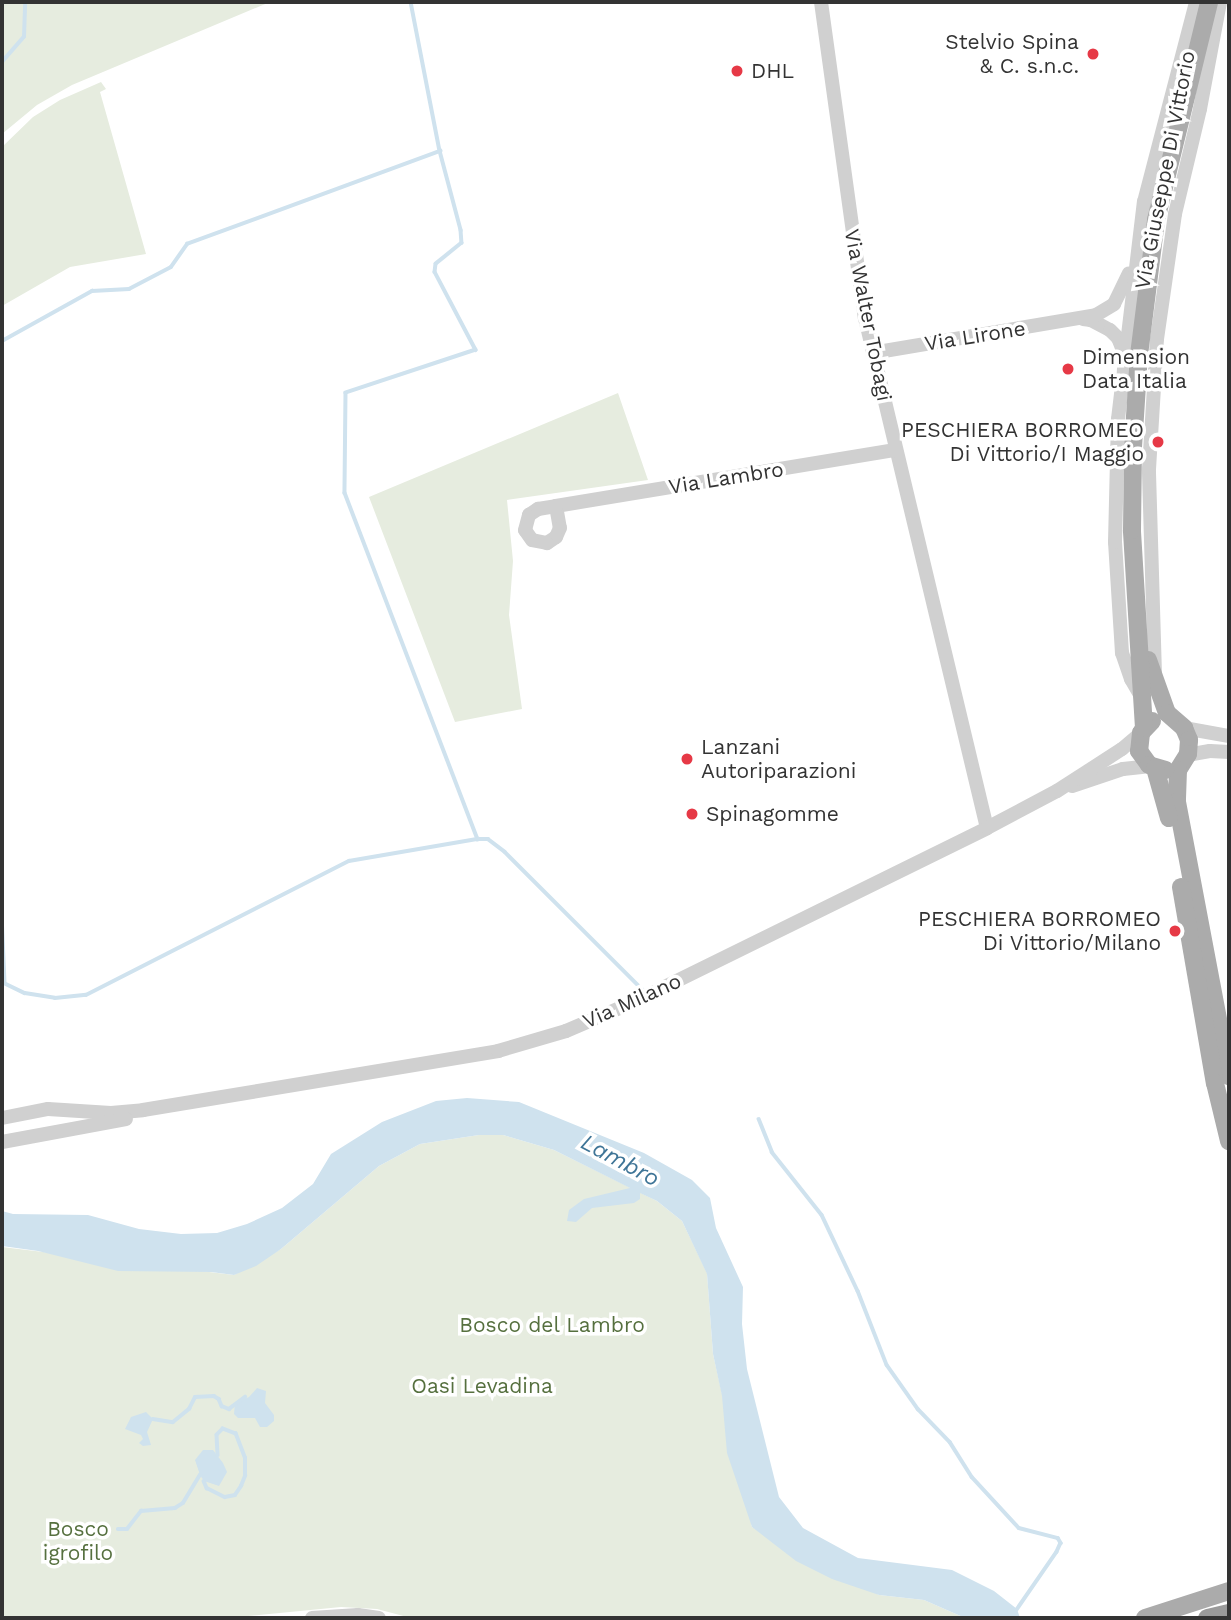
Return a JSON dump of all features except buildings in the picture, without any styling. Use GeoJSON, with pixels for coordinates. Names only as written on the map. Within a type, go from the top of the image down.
{"type":"FeatureCollection","features":[{"type":"Feature","properties":{"kind":"highway"},"geometry":{"type":"LineString","coordinates":[[1207,1618],[1229,1613]]}},
{"type":"Feature","properties":{"kind":"main road","name":"Via Giuseppe Di Vittorio"},"geometry":{"type":"LineString","coordinates":[[1209,2],[1156,220],[1140,341],[1133,447],[1136,620],[1143,700],[1139,751],[1153,767],[1166,804],[1210,1056],[1229,1141]]}},
{"type":"Feature","properties":{"kind":"main road","name":"Via Giuseppe Di Vittorio"},"geometry":{"type":"LineString","coordinates":[[1194,70],[1219,2]]}},
{"type":"Feature","properties":{"kind":"main road","name":"Via Giuseppe Di Vittorio"},"geometry":{"type":"LineString","coordinates":[[1136,620],[1154,684],[1190,742],[1184,759],[1177,802],[1229,1076]]}},
{"type":"Feature","properties":{"kind":"main road"},"geometry":{"type":"LineString","coordinates":[[1142,731],[1158,719],[1178,724]]}},
{"type":"Feature","properties":{"kind":"main road"},"geometry":{"type":"LineString","coordinates":[[1153,767],[1167,770],[1184,759]]}},
{"type":"Feature","properties":{"kind":"main road"},"geometry":{"type":"LineString","coordinates":[[1145,1618],[1229,1591]]}},
{"type":"Feature","properties":{"kind":"street","name":"Via Walter Tobagi"},"geometry":{"type":"LineString","coordinates":[[821,2],[847,200],[872,353],[986,828]]}},
{"type":"Feature","properties":{"kind":"street","name":"Via Giuseppe Di Vittorio"},"geometry":{"type":"LineString","coordinates":[[1143,700],[1131,679],[1122,653],[1118,601],[1116,493],[1125,354],[1144,202],[1195,2]]}},
{"type":"Feature","properties":{"kind":"street","name":"Via Giuseppe Di Vittorio"},"geometry":{"type":"LineString","coordinates":[[1154,684],[1156,638],[1149,469],[1157,339],[1175,214],[1200,109],[1219,2]]}},
{"type":"Feature","properties":{"kind":"street","name":"Via Lirone"},"geometry":{"type":"LineString","coordinates":[[872,353],[1096,315],[1114,304],[1124,287],[1137,247]]}},
{"type":"Feature","properties":{"kind":"street","name":"Via Lirone"},"geometry":{"type":"LineString","coordinates":[[1078,319],[1091,320],[1110,330],[1118,338],[1125,354]]}},
{"type":"Feature","properties":{"kind":"street","name":"Via Lambro"},"geometry":{"type":"LineString","coordinates":[[556,506],[895,450]]}},
{"type":"Feature","properties":{"kind":"street"},"geometry":{"type":"LineString","coordinates":[[1178,724],[1229,736]]}},
{"type":"Feature","properties":{"kind":"street","name":"Via Milano"},"geometry":{"type":"LineString","coordinates":[[2,1118],[48,1109],[116,1113],[171,1106],[498,1051],[566,1031],[636,1001],[986,828],[1057,791],[1122,749],[1142,731]]}},
{"type":"Feature","properties":{"kind":"street"},"geometry":{"type":"LineString","coordinates":[[1184,759],[1210,751],[1229,752]]}},
{"type":"Feature","properties":{"kind":"street","name":"Via Milano"},"geometry":{"type":"LineString","coordinates":[[1057,791],[1123,769],[1153,767]]}},
{"type":"Feature","properties":{"kind":"street","name":"Via Milano"},"geometry":{"type":"LineString","coordinates":[[2,1142],[130,1118],[171,1106]]}},
{"type":"Feature","properties":{"kind":"street"},"geometry":{"type":"LineString","coordinates":[[312,1618],[358,1615],[379,1618]]}},
{"type":"Feature","properties":{"kind":"green space"},"geometry":{"type":"Polygon","coordinates":[[[2,2],[270,2],[72,85],[37,105],[2,134],[2,2]]]}},
{"type":"Feature","properties":{"kind":"green space"},"geometry":{"type":"Polygon","coordinates":[[[101,82],[106,89],[100,92],[146,254],[70,267],[2,306],[2,147],[33,117],[60,100],[101,82]]]}},
{"type":"Feature","properties":{"kind":"green space"},"geometry":{"type":"Polygon","coordinates":[[[618,393],[648,480],[507,500],[513,561],[509,615],[522,709],[455,722],[369,497],[618,393]]]}},
{"type":"Feature","properties":{"kind":"green space","name":"Oasi Levadina"},"geometry":{"type":"Polygon","coordinates":[[[479,1135],[503,1135],[554,1150],[657,1201],[682,1221],[707,1273],[713,1354],[752,1527],[879,1595],[924,1600],[965,1618],[411,1618],[377,1609],[341,1607],[228,1618],[2,1618],[2,1247],[234,1275],[281,1249],[379,1166],[420,1144],[479,1135]]]}},
{"type":"Feature","properties":{"kind":"water","name":"Lambro"},"geometry":{"type":"Polygon","coordinates":[[[467,1098],[519,1102],[644,1153],[692,1180],[710,1198],[716,1228],[743,1287],[742,1324],[747,1369],[779,1497],[803,1528],[858,1558],[952,1570],[994,1591],[1017,1609],[1020,1618],[965,1618],[924,1600],[879,1595],[832,1579],[796,1561],[752,1527],[727,1453],[722,1396],[713,1354],[707,1274],[682,1221],[657,1201],[640,1193],[640,1199],[634,1203],[592,1208],[576,1222],[567,1221],[569,1210],[584,1199],[630,1188],[554,1150],[503,1135],[479,1135],[420,1144],[379,1166],[281,1249],[256,1266],[234,1275],[211,1272],[118,1271],[38,1251],[2,1246],[2,1211],[13,1214],[88,1215],[139,1229],[181,1234],[217,1233],[247,1224],[282,1208],[313,1184],[331,1154],[382,1122],[436,1101],[467,1098]]]}},
{"type":"Feature","properties":{"kind":"water"},"geometry":{"type":"Polygon","coordinates":[[[257,1388],[266,1391],[265,1403],[274,1415],[274,1421],[267,1427],[260,1427],[255,1418],[238,1418],[234,1414],[235,1403],[249,1397],[257,1388]]]}},
{"type":"Feature","properties":{"kind":"water"},"geometry":{"type":"Polygon","coordinates":[[[146,1412],[153,1419],[147,1432],[151,1445],[143,1446],[139,1443],[143,1439],[141,1435],[125,1429],[131,1417],[146,1412]]]}},
{"type":"Feature","properties":{"kind":"water"},"geometry":{"type":"Polygon","coordinates":[[[203,1450],[213,1450],[227,1472],[219,1486],[204,1481],[200,1475],[195,1460],[203,1450]]]}},
{"type":"Feature","properties":{"kind":"waterway"},"geometry":{"type":"LineString","coordinates":[[2,62],[24,37],[25,2]]}},
{"type":"Feature","properties":{"kind":"waterway"},"geometry":{"type":"LineString","coordinates":[[411,2],[440,151],[461,230],[462,243],[436,264],[435,272],[476,350],[346,393],[345,493],[478,839]]}},
{"type":"Feature","properties":{"kind":"waterway"},"geometry":{"type":"LineString","coordinates":[[2,341],[92,291],[129,289],[171,267],[187,244],[440,151]]}},
{"type":"Feature","properties":{"kind":"waterway"},"geometry":{"type":"LineString","coordinates":[[2,639],[2,648]]}},
{"type":"Feature","properties":{"kind":"waterway"},"geometry":{"type":"LineString","coordinates":[[2,982],[25,993],[55,998],[86,995],[349,861],[488,839],[505,852],[642,989]]}},
{"type":"Feature","properties":{"kind":"waterway"},"geometry":{"type":"LineString","coordinates":[[2,914],[5,983]]}},
{"type":"Feature","properties":{"kind":"waterway"},"geometry":{"type":"LineString","coordinates":[[759,1119],[772,1152],[822,1215],[858,1291],[887,1365],[918,1409],[950,1442],[972,1477],[1019,1528],[1058,1538],[1061,1543],[1017,1610]]}},
{"type":"Feature","properties":{"kind":"waterway"},"geometry":{"type":"LineString","coordinates":[[153,1419],[173,1422],[189,1409],[195,1397],[214,1396],[222,1406],[229,1409],[245,1397]]}},
{"type":"Feature","properties":{"kind":"waterway"},"geometry":{"type":"LineString","coordinates":[[204,1481],[207,1488],[225,1497],[235,1495],[241,1486],[245,1476],[245,1458],[236,1434],[223,1429],[217,1435],[218,1455]]}},
{"type":"Feature","properties":{"kind":"waterway"},"geometry":{"type":"LineString","coordinates":[[118,1529],[127,1529],[141,1511],[175,1508],[183,1503],[200,1475]]}},
{"type":"Feature","properties":{"kind":"place","name":"Stelvio Spina & C. s.n.c."},"geometry":{"type":"Point","coordinates":[1093,54]}},
{"type":"Feature","properties":{"kind":"place","name":"DHL"},"geometry":{"type":"Point","coordinates":[737,71]}},
{"type":"Feature","properties":{"kind":"place","name":"Dimension Data Italia"},"geometry":{"type":"Point","coordinates":[1068,369]}},
{"type":"Feature","properties":{"kind":"place","name":"PESCHIERA BORROMEO Di Vittorio/I Maggio"},"geometry":{"type":"Point","coordinates":[1158,442]}},
{"type":"Feature","properties":{"kind":"place","name":"Lanzani Autoriparazioni"},"geometry":{"type":"Point","coordinates":[687,759]}},
{"type":"Feature","properties":{"kind":"place","name":"Spinagomme"},"geometry":{"type":"Point","coordinates":[692,814]}},
{"type":"Feature","properties":{"kind":"place","name":"PESCHIERA BORROMEO Di Vittorio/Milano"},"geometry":{"type":"Point","coordinates":[1175,931]}},
{"type":"Feature","properties":{"kind":"park label","name":"Bosco del Lambro"},"geometry":{"type":"Point","coordinates":[552,1325]}},
{"type":"Feature","properties":{"kind":"park label","name":"Bosco igrofilo"},"geometry":{"type":"Point","coordinates":[78,1541]}}]}
